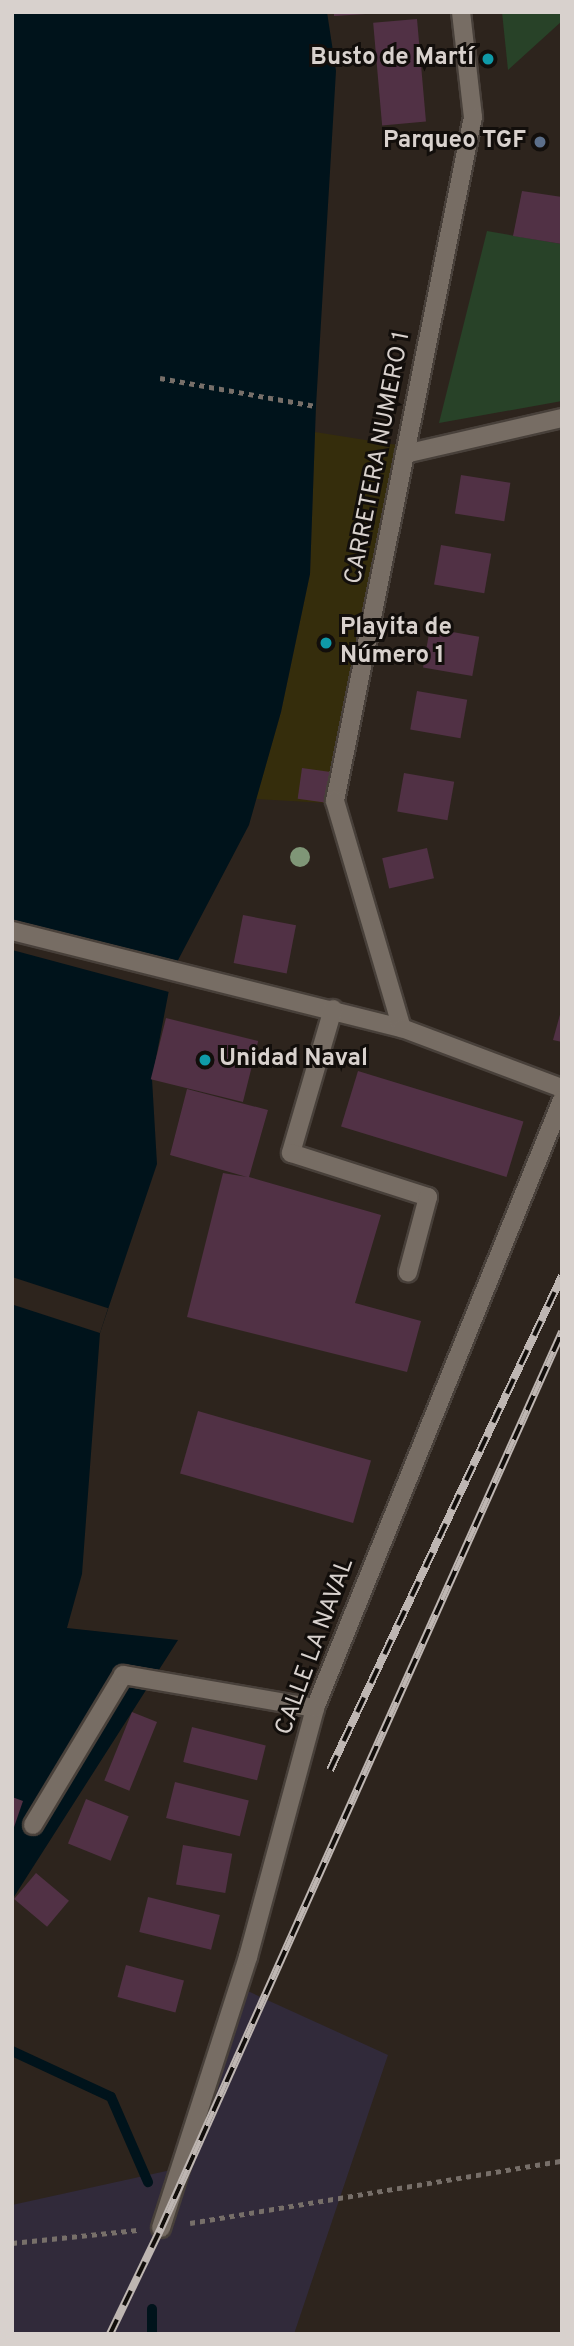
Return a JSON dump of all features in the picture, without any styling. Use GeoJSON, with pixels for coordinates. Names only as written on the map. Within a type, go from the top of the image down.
{"type":"FeatureCollection","features":[{"type":"Feature","properties":{"kind":"street","name":"CARRETERA NUMERO 1"},"geometry":{"type":"LineString","coordinates":[[402,1028],[335,801],[473,117],[461,12]]}},
{"type":"Feature","properties":{"kind":"street"},"geometry":{"type":"LineString","coordinates":[[405,454],[562,418]]}},
{"type":"Feature","properties":{"kind":"street"},"geometry":{"type":"LineString","coordinates":[[12,932],[402,1028],[562,1088]]}},
{"type":"Feature","properties":{"kind":"street"},"geometry":{"type":"LineString","coordinates":[[333,1009],[291,1153],[428,1197],[408,1272]]}},
{"type":"Feature","properties":{"kind":"street","name":"CALLE LA NAVAL"},"geometry":{"type":"LineString","coordinates":[[161,2228],[248,1956],[315,1707],[562,1100]]}},
{"type":"Feature","properties":{"kind":"street"},"geometry":{"type":"LineString","coordinates":[[33,1825],[123,1675],[315,1707]]}},
{"type":"Feature","properties":{"kind":"path"},"geometry":{"type":"LineString","coordinates":[[159,378],[316,406]]}},
{"type":"Feature","properties":{"kind":"path"},"geometry":{"type":"LineString","coordinates":[[12,2242],[161,2228],[562,2161]]}},
{"type":"Feature","properties":{"kind":"shaded area"},"geometry":{"type":"Polygon","coordinates":[[[241,1988],[388,2055],[294,2334],[12,2334],[12,2205],[180,2168],[241,1988]]]}},
{"type":"Feature","properties":{"kind":"green space"},"geometry":{"type":"Polygon","coordinates":[[[502,12],[562,12],[562,21],[508,70],[502,12]]]}},
{"type":"Feature","properties":{"kind":"green space"},"geometry":{"type":"Polygon","coordinates":[[[487,231],[562,244],[562,401],[439,423],[487,231]]]}},
{"type":"Feature","properties":{"kind":"sand","name":"Playita de Número 1"},"geometry":{"type":"Polygon","coordinates":[[[315,432],[397,445],[326,803],[256,799],[281,712],[310,574],[315,432]]]}},
{"type":"Feature","properties":{"kind":"water"},"geometry":{"type":"Polygon","coordinates":[[[12,12],[327,12],[336,71],[316,406],[310,574],[281,712],[249,825],[176,964],[169,990],[152,1079],[157,1164],[100,1333],[82,1574],[67,1628],[178,1640],[12,1900],[12,12]]]}},
{"type":"Feature","properties":{"kind":"pier"},"geometry":{"type":"Polygon","coordinates":[[[12,921],[176,965],[169,992],[12,950],[12,921]]]}},
{"type":"Feature","properties":{"kind":"pier"},"geometry":{"type":"Polygon","coordinates":[[[12,1277],[108,1308],[100,1333],[12,1304],[12,1277]]]}},
{"type":"Feature","properties":{"kind":"building"},"geometry":{"type":"Polygon","coordinates":[[[334,12],[366,12],[366,14],[334,16],[334,12]]]}},
{"type":"Feature","properties":{"kind":"building"},"geometry":{"type":"Polygon","coordinates":[[[417,19],[426,122],[382,125],[373,23],[417,19]]]}},
{"type":"Feature","properties":{"kind":"building"},"geometry":{"type":"Polygon","coordinates":[[[522,191],[562,197],[562,244],[513,236],[522,191]]]}},
{"type":"Feature","properties":{"kind":"building"},"geometry":{"type":"Polygon","coordinates":[[[461,475],[510,483],[504,521],[455,514],[461,475]]]}},
{"type":"Feature","properties":{"kind":"building"},"geometry":{"type":"Polygon","coordinates":[[[441,545],[491,554],[484,593],[434,584],[441,545]]]}},
{"type":"Feature","properties":{"kind":"building"},"geometry":{"type":"Polygon","coordinates":[[[430,628],[479,637],[472,676],[423,667],[430,628]]]}},
{"type":"Feature","properties":{"kind":"building"},"geometry":{"type":"Polygon","coordinates":[[[417,691],[467,700],[460,738],[410,729],[417,691]]]}},
{"type":"Feature","properties":{"kind":"building"},"geometry":{"type":"Polygon","coordinates":[[[302,768],[331,772],[326,803],[298,799],[302,768]]]}},
{"type":"Feature","properties":{"kind":"building"},"geometry":{"type":"Polygon","coordinates":[[[404,773],[454,782],[447,820],[397,811],[404,773]]]}},
{"type":"Feature","properties":{"kind":"building"},"geometry":{"type":"Polygon","coordinates":[[[427,848],[434,878],[389,889],[382,858],[427,848]]]}},
{"type":"Feature","properties":{"kind":"building"},"geometry":{"type":"Polygon","coordinates":[[[243,915],[296,925],[287,973],[234,963],[243,915]]]}},
{"type":"Feature","properties":{"kind":"building"},"geometry":{"type":"Polygon","coordinates":[[[562,1011],[562,1042],[553,1040],[562,1011]]]}},
{"type":"Feature","properties":{"kind":"building","name":"Unidad Naval"},"geometry":{"type":"Polygon","coordinates":[[[166,1018],[258,1041],[243,1102],[151,1079],[166,1018]]]}},
{"type":"Feature","properties":{"kind":"building"},"geometry":{"type":"Polygon","coordinates":[[[358,1071],[523,1122],[506,1177],[341,1126],[358,1071]]]}},
{"type":"Feature","properties":{"kind":"building"},"geometry":{"type":"Polygon","coordinates":[[[187,1089],[268,1110],[249,1177],[381,1215],[355,1303],[421,1321],[407,1372],[187,1317],[223,1173],[247,1177],[170,1155],[187,1089]]]}},
{"type":"Feature","properties":{"kind":"building"},"geometry":{"type":"Polygon","coordinates":[[[198,1411],[371,1461],[353,1523],[180,1473],[198,1411]]]}},
{"type":"Feature","properties":{"kind":"building"},"geometry":{"type":"Polygon","coordinates":[[[132,1712],[157,1722],[129,1791],[104,1781],[132,1712]]]}},
{"type":"Feature","properties":{"kind":"building"},"geometry":{"type":"Polygon","coordinates":[[[192,1727],[266,1745],[257,1780],[183,1762],[192,1727]]]}},
{"type":"Feature","properties":{"kind":"building"},"geometry":{"type":"Polygon","coordinates":[[[175,1782],[249,1800],[240,1836],[166,1818],[175,1782]]]}},
{"type":"Feature","properties":{"kind":"building"},"geometry":{"type":"Polygon","coordinates":[[[12,1797],[23,1801],[13,1830],[12,1830],[12,1797]]]}},
{"type":"Feature","properties":{"kind":"building"},"geometry":{"type":"Polygon","coordinates":[[[86,1799],[129,1816],[111,1861],[68,1844],[86,1799]]]}},
{"type":"Feature","properties":{"kind":"building"},"geometry":{"type":"Polygon","coordinates":[[[183,1845],[232,1854],[225,1893],[176,1884],[183,1845]]]}},
{"type":"Feature","properties":{"kind":"building"},"geometry":{"type":"Polygon","coordinates":[[[36,1873],[69,1901],[47,1927],[14,1899],[36,1873]]]}},
{"type":"Feature","properties":{"kind":"building"},"geometry":{"type":"Polygon","coordinates":[[[148,1897],[220,1915],[211,1950],[139,1932],[148,1897]]]}},
{"type":"Feature","properties":{"kind":"building"},"geometry":{"type":"Polygon","coordinates":[[[126,1965],[184,1981],[175,2012],[117,1997],[126,1965]]]}},
{"type":"Feature","properties":{"kind":"waterway"},"geometry":{"type":"LineString","coordinates":[[12,2051],[111,2097],[148,2182]]}},
{"type":"Feature","properties":{"kind":"waterway"},"geometry":{"type":"LineString","coordinates":[[152,2309],[152,2334]]}},
{"type":"Feature","properties":{"kind":"railway"},"geometry":{"type":"LineString","coordinates":[[330,1770],[562,1276]]}},
{"type":"Feature","properties":{"kind":"railway"},"geometry":{"type":"LineString","coordinates":[[110,2334],[161,2228],[562,1332]]}},
{"type":"Feature","properties":{"kind":"place","name":"Busto de Martí"},"geometry":{"type":"Point","coordinates":[488,59]}},
{"type":"Feature","properties":{"kind":"place","name":"Parqueo TGF"},"geometry":{"type":"Point","coordinates":[540,142]}},
{"type":"Feature","properties":{"kind":"place","name":"Playita de Número 1"},"geometry":{"type":"Point","coordinates":[326,643]}},
{"type":"Feature","properties":{"kind":"place","name":"Unidad Naval"},"geometry":{"type":"Point","coordinates":[205,1060]}}]}
